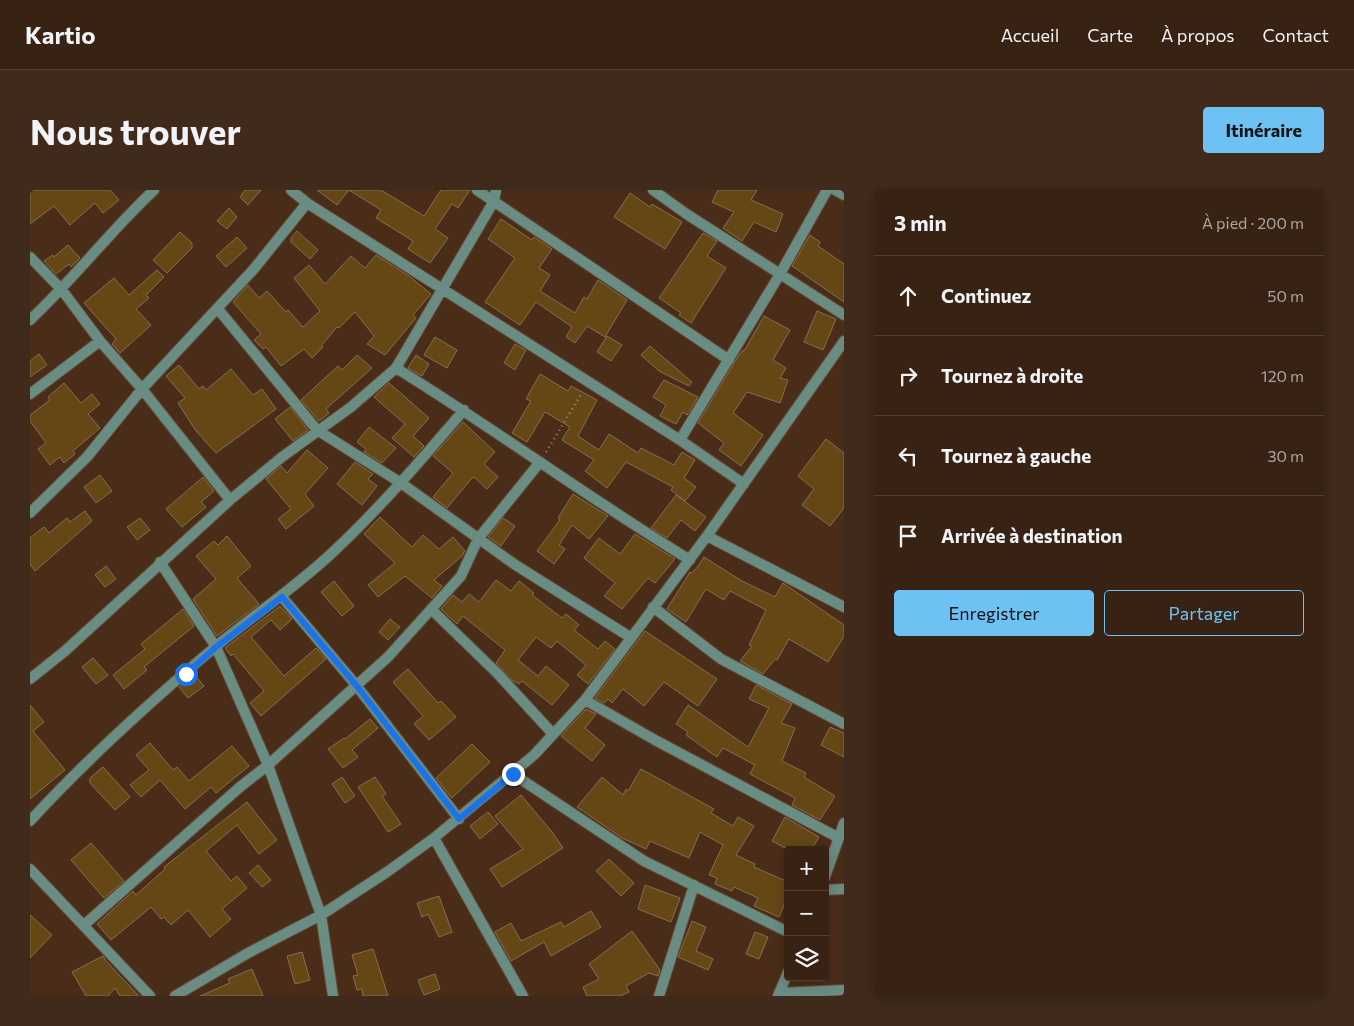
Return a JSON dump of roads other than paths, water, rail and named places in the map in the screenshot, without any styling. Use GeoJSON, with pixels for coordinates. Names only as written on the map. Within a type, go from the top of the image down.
{"type":"FeatureCollection","features":[{"type":"Feature","properties":{"kind":"street"},"geometry":{"type":"LineString","coordinates":[[30,320],[62,290],[92,253],[154,190]]}},
{"type":"Feature","properties":{"kind":"street"},"geometry":{"type":"LineString","coordinates":[[290,190],[306,203],[680,440],[744,484]]}},
{"type":"Feature","properties":{"kind":"street"},"geometry":{"type":"LineString","coordinates":[[477,190],[729,360]]}},
{"type":"Feature","properties":{"kind":"street"},"geometry":{"type":"LineString","coordinates":[[30,679],[65,650],[230,500],[317,430],[351,407],[396,368],[494,201],[496,190]]}},
{"type":"Feature","properties":{"kind":"street"},"geometry":{"type":"LineString","coordinates":[[653,190],[844,315]]}},
{"type":"Feature","properties":{"kind":"street"},"geometry":{"type":"LineString","coordinates":[[680,440],[828,190]]}},
{"type":"Feature","properties":{"kind":"street"},"geometry":{"type":"LineString","coordinates":[[835,190],[844,195]]}},
{"type":"Feature","properties":{"kind":"street"},"geometry":{"type":"LineString","coordinates":[[30,513],[87,457],[142,388],[218,309],[306,203]]}},
{"type":"Feature","properties":{"kind":"street"},"geometry":{"type":"LineString","coordinates":[[30,257],[62,290],[100,341],[142,388],[230,500]]}},
{"type":"Feature","properties":{"kind":"street"},"geometry":{"type":"LineString","coordinates":[[218,309],[317,430],[401,484],[478,539],[630,637]]}},
{"type":"Feature","properties":{"kind":"street"},"geometry":{"type":"LineString","coordinates":[[30,394],[100,341]]}},
{"type":"Feature","properties":{"kind":"street"},"geometry":{"type":"LineString","coordinates":[[176,996],[248,953],[321,915],[434,838],[513,774],[554,734],[585,700],[630,637],[690,560],[844,341]]}},
{"type":"Feature","properties":{"kind":"street"},"geometry":{"type":"LineString","coordinates":[[396,368],[464,410],[690,560]]}},
{"type":"Feature","properties":{"kind":"street"},"geometry":{"type":"LineString","coordinates":[[30,821],[78,769],[216,647],[282,597],[333,552],[401,484],[464,410]]}},
{"type":"Feature","properties":{"kind":"street"},"geometry":{"type":"LineString","coordinates":[[84,925],[240,787],[268,765],[388,657],[461,576],[478,539],[540,462]]}},
{"type":"Feature","properties":{"kind":"street"},"geometry":{"type":"LineString","coordinates":[[707,536],[844,607]]}},
{"type":"Feature","properties":{"kind":"street"},"geometry":{"type":"LineString","coordinates":[[160,562],[216,647],[268,765],[321,915],[333,996]]}},
{"type":"Feature","properties":{"kind":"street"},"geometry":{"type":"LineString","coordinates":[[282,597],[356,685],[459,819]]}},
{"type":"Feature","properties":{"kind":"street"},"geometry":{"type":"LineString","coordinates":[[653,607],[722,659],[844,724]]}},
{"type":"Feature","properties":{"kind":"street"},"geometry":{"type":"LineString","coordinates":[[431,609],[498,673],[554,734]]}},
{"type":"Feature","properties":{"kind":"street"},"geometry":{"type":"LineString","coordinates":[[585,700],[655,740],[839,838]]}},
{"type":"Feature","properties":{"kind":"street"},"geometry":{"type":"LineString","coordinates":[[513,774],[644,861],[784,930]]}},
{"type":"Feature","properties":{"kind":"street"},"geometry":{"type":"LineString","coordinates":[[829,865],[844,823]]}},
{"type":"Feature","properties":{"kind":"street"},"geometry":{"type":"LineString","coordinates":[[434,838],[523,996]]}},
{"type":"Feature","properties":{"kind":"street"},"geometry":{"type":"LineString","coordinates":[[30,869],[150,996]]}},
{"type":"Feature","properties":{"kind":"street"},"geometry":{"type":"LineString","coordinates":[[659,996],[694,885]]}},
{"type":"Feature","properties":{"kind":"street"},"geometry":{"type":"LineString","coordinates":[[829,890],[844,889]]}},
{"type":"Feature","properties":{"kind":"street"},"geometry":{"type":"LineString","coordinates":[[784,981],[779,995],[844,990]]}}]}
